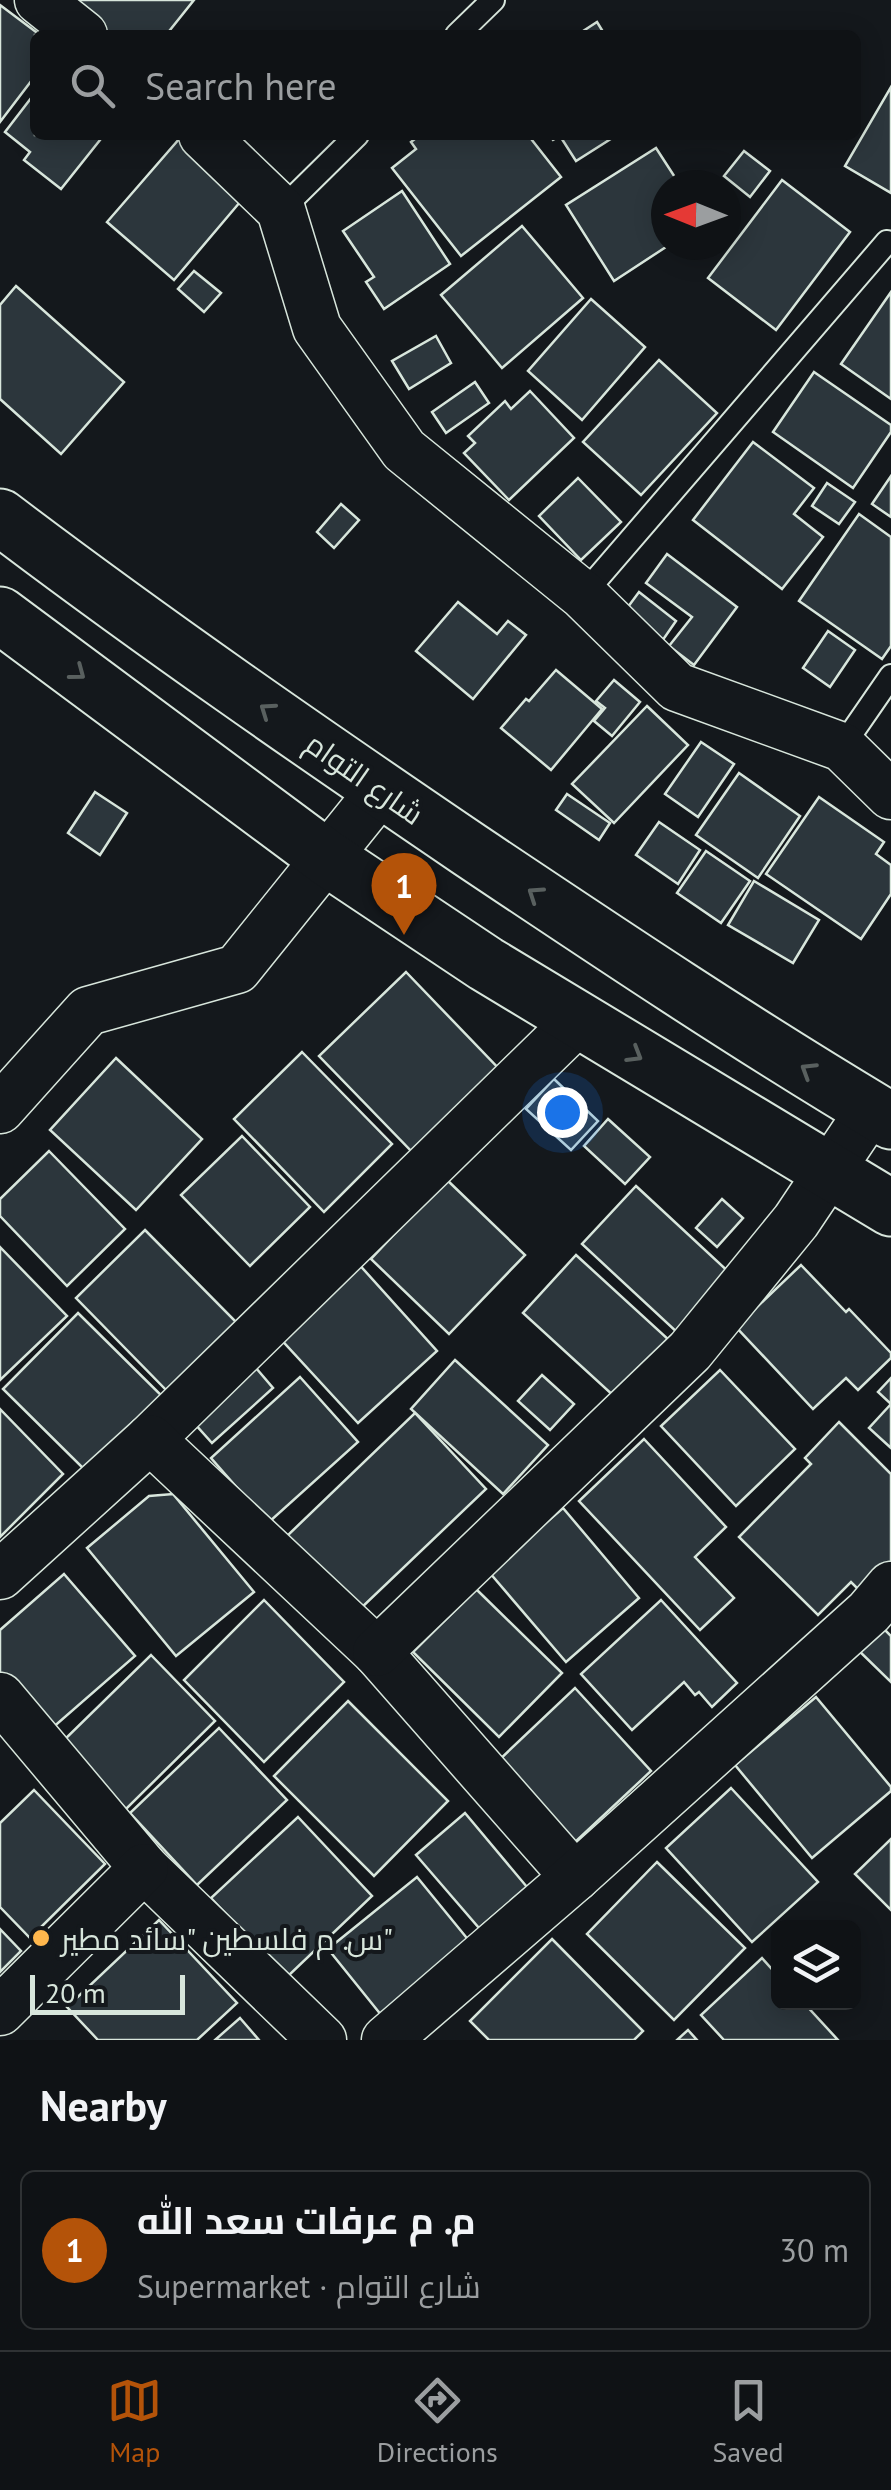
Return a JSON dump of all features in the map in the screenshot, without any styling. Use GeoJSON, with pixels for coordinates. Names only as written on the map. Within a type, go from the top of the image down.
{"type":"FeatureCollection","features":[{"type":"Feature","properties":{"kind":"main road","name":"شارع التوام"},"geometry":{"type":"LineString","coordinates":[[0,517],[113,603],[382,790],[578,923],[881,1115]]}},
{"type":"Feature","properties":{"kind":"main road"},"geometry":{"type":"LineString","coordinates":[[0,615],[327,858],[486,964],[891,1208]]}},
{"type":"Feature","properties":{"kind":"street"},"geometry":{"type":"LineString","coordinates":[[39,0],[76,30]]}},
{"type":"Feature","properties":{"kind":"street"},"geometry":{"type":"LineString","coordinates":[[208,140],[281,210],[317,328],[404,450],[583,596],[677,687],[842,746],[891,795]]}},
{"type":"Feature","properties":{"kind":"street"},"geometry":{"type":"LineString","coordinates":[[0,1108],[88,1011],[237,969],[382,790]]}},
{"type":"Feature","properties":{"kind":"street"},"geometry":{"type":"LineString","coordinates":[[0,1576],[150,1439],[578,1021]]}},
{"type":"Feature","properties":{"kind":"street"},"geometry":{"type":"LineString","coordinates":[[376,1652],[690,1351],[796,1222],[829,1172],[881,1115]]}},
{"type":"Feature","properties":{"kind":"street"},"geometry":{"type":"LineString","coordinates":[[150,1439],[376,1652],[575,1877]]}},
{"type":"Feature","properties":{"kind":"street"},"geometry":{"type":"LineString","coordinates":[[386,2040],[575,1877],[870,1612],[891,1586]]}},
{"type":"Feature","properties":{"kind":"street"},"geometry":{"type":"LineString","coordinates":[[0,1696],[144,1868],[322,2040]]}},
{"type":"Feature","properties":{"kind":"street"},"geometry":{"type":"LineString","coordinates":[[0,2012],[144,1868]]}},
{"type":"Feature","properties":{"kind":"lane"},"geometry":{"type":"LineString","coordinates":[[463,30],[492,0]]}},
{"type":"Feature","properties":{"kind":"lane"},"geometry":{"type":"LineString","coordinates":[[281,210],[352,140]]}},
{"type":"Feature","properties":{"kind":"lane"},"geometry":{"type":"LineString","coordinates":[[583,596],[888,242]]}},
{"type":"Feature","properties":{"kind":"lane"},"geometry":{"type":"LineString","coordinates":[[842,746],[891,676]]}},
{"type":"Feature","properties":{"kind":"building"},"geometry":{"type":"Polygon","coordinates":[[[66,0],[194,0],[170,30],[99,30],[66,0]]]}},
{"type":"Feature","properties":{"kind":"building"},"geometry":{"type":"Polygon","coordinates":[[[0,5],[33,30],[30,30],[30,83],[0,122],[0,5]]]}},
{"type":"Feature","properties":{"kind":"building"},"geometry":{"type":"Polygon","coordinates":[[[597,22],[602,30],[585,30],[597,22]]]}},
{"type":"Feature","properties":{"kind":"building"},"geometry":{"type":"Polygon","coordinates":[[[891,87],[891,193],[845,166],[891,87]]]}},
{"type":"Feature","properties":{"kind":"building"},"geometry":{"type":"Polygon","coordinates":[[[30,100],[30,140],[100,140],[61,189],[24,160],[30,152],[5,132],[30,100]]]}},
{"type":"Feature","properties":{"kind":"building"},"geometry":{"type":"Polygon","coordinates":[[[178,140],[246,195],[174,280],[107,222],[178,140]]]}},
{"type":"Feature","properties":{"kind":"building"},"geometry":{"type":"Polygon","coordinates":[[[532,140],[561,177],[461,256],[392,168],[416,149],[411,142],[532,140]]]}},
{"type":"Feature","properties":{"kind":"building"},"geometry":{"type":"Polygon","coordinates":[[[563,140],[609,140],[576,161],[563,140]]]}},
{"type":"Feature","properties":{"kind":"building"},"geometry":{"type":"Polygon","coordinates":[[[656,148],[670,170],[651,170],[651,257],[614,281],[566,205],[656,148]]]}},
{"type":"Feature","properties":{"kind":"building"},"geometry":{"type":"Polygon","coordinates":[[[744,151],[770,171],[750,197],[741,190],[741,170],[729,170],[744,151]]]}},
{"type":"Feature","properties":{"kind":"building"},"geometry":{"type":"Polygon","coordinates":[[[782,180],[850,232],[776,330],[708,278],[722,260],[741,260],[741,234],[782,180]]]}},
{"type":"Feature","properties":{"kind":"building"},"geometry":{"type":"Polygon","coordinates":[[[402,191],[450,264],[384,309],[366,282],[374,277],[343,231],[402,191]]]}},
{"type":"Feature","properties":{"kind":"building"},"geometry":{"type":"Polygon","coordinates":[[[522,226],[583,298],[502,368],[441,295],[522,226]]]}},
{"type":"Feature","properties":{"kind":"building"},"geometry":{"type":"Polygon","coordinates":[[[194,271],[221,293],[204,312],[178,289],[194,271]]]}},
{"type":"Feature","properties":{"kind":"building"},"geometry":{"type":"Polygon","coordinates":[[[16,286],[124,382],[61,454],[0,399],[0,305],[16,286]]]}},
{"type":"Feature","properties":{"kind":"building"},"geometry":{"type":"Polygon","coordinates":[[[891,292],[891,399],[841,364],[891,292]]]}},
{"type":"Feature","properties":{"kind":"building"},"geometry":{"type":"Polygon","coordinates":[[[591,299],[645,347],[582,420],[528,371],[591,299]]]}},
{"type":"Feature","properties":{"kind":"building"},"geometry":{"type":"Polygon","coordinates":[[[436,336],[451,363],[409,389],[392,361],[436,336]]]}},
{"type":"Feature","properties":{"kind":"building"},"geometry":{"type":"Polygon","coordinates":[[[659,360],[717,413],[641,495],[583,442],[659,360]]]}},
{"type":"Feature","properties":{"kind":"building"},"geometry":{"type":"Polygon","coordinates":[[[814,372],[891,425],[891,432],[853,488],[773,432],[814,372]]]}},
{"type":"Feature","properties":{"kind":"building"},"geometry":{"type":"Polygon","coordinates":[[[475,382],[489,403],[446,433],[432,412],[475,382]]]}},
{"type":"Feature","properties":{"kind":"building"},"geometry":{"type":"Polygon","coordinates":[[[530,391],[574,438],[509,500],[464,453],[475,443],[468,436],[505,401],[511,409],[530,391]]]}},
{"type":"Feature","properties":{"kind":"building"},"geometry":{"type":"Polygon","coordinates":[[[753,442],[814,488],[794,514],[823,537],[782,589],[693,520],[753,442]]]}},
{"type":"Feature","properties":{"kind":"building"},"geometry":{"type":"Polygon","coordinates":[[[891,476],[891,517],[872,504],[891,476]]]}},
{"type":"Feature","properties":{"kind":"building"},"geometry":{"type":"Polygon","coordinates":[[[578,478],[621,522],[581,560],[539,516],[578,478]]]}},
{"type":"Feature","properties":{"kind":"building"},"geometry":{"type":"Polygon","coordinates":[[[827,483],[855,502],[839,524],[812,506],[827,483]]]}},
{"type":"Feature","properties":{"kind":"building"},"geometry":{"type":"Polygon","coordinates":[[[341,504],[359,520],[334,548],[317,532],[341,504]]]}},
{"type":"Feature","properties":{"kind":"building"},"geometry":{"type":"Polygon","coordinates":[[[859,514],[891,537],[891,646],[882,659],[799,601],[859,514]]]}},
{"type":"Feature","properties":{"kind":"building"},"geometry":{"type":"Polygon","coordinates":[[[667,554],[737,607],[694,665],[669,646],[692,617],[646,583],[667,554]]]}},
{"type":"Feature","properties":{"kind":"building"},"geometry":{"type":"Polygon","coordinates":[[[639,592],[676,621],[660,644],[622,615],[639,592]]]}},
{"type":"Feature","properties":{"kind":"building"},"geometry":{"type":"Polygon","coordinates":[[[458,602],[497,634],[508,621],[526,635],[473,699],[416,651],[458,602]]]}},
{"type":"Feature","properties":{"kind":"building"},"geometry":{"type":"Polygon","coordinates":[[[828,631],[855,650],[830,687],[803,668],[828,631]]]}},
{"type":"Feature","properties":{"kind":"building"},"geometry":{"type":"Polygon","coordinates":[[[556,670],[602,709],[551,770],[501,728],[556,670]]]}},
{"type":"Feature","properties":{"kind":"building"},"geometry":{"type":"Polygon","coordinates":[[[614,680],[640,702],[612,736],[594,721],[605,708],[596,701],[614,680]]]}},
{"type":"Feature","properties":{"kind":"building"},"geometry":{"type":"Polygon","coordinates":[[[647,706],[688,745],[614,823],[572,784],[647,706]]]}},
{"type":"Feature","properties":{"kind":"building"},"geometry":{"type":"Polygon","coordinates":[[[701,742],[734,764],[698,817],[665,794],[701,742]]]}},
{"type":"Feature","properties":{"kind":"building"},"geometry":{"type":"Polygon","coordinates":[[[739,773],[800,816],[758,878],[696,835],[739,773]]]}},
{"type":"Feature","properties":{"kind":"building"},"geometry":{"type":"Polygon","coordinates":[[[95,792],[127,813],[100,855],[68,833],[95,792]]]}},
{"type":"Feature","properties":{"kind":"building"},"geometry":{"type":"Polygon","coordinates":[[[567,794],[610,823],[599,840],[556,810],[567,794]]]}},
{"type":"Feature","properties":{"kind":"building"},"geometry":{"type":"Polygon","coordinates":[[[819,797],[884,842],[876,854],[891,865],[891,894],[861,939],[766,874],[819,797]]]}},
{"type":"Feature","properties":{"kind":"building"},"geometry":{"type":"Polygon","coordinates":[[[659,822],[700,850],[678,884],[636,855],[659,822]]]}},
{"type":"Feature","properties":{"kind":"building"},"geometry":{"type":"Polygon","coordinates":[[[706,851],[750,881],[721,923],[677,893],[706,851]]]}},
{"type":"Feature","properties":{"kind":"building"},"geometry":{"type":"Polygon","coordinates":[[[754,881],[819,920],[793,963],[728,925],[754,881]]]}},
{"type":"Feature","properties":{"kind":"building"},"geometry":{"type":"Polygon","coordinates":[[[406,972],[503,1073],[417,1157],[319,1056],[406,972]]]}},
{"type":"Feature","properties":{"kind":"building"},"geometry":{"type":"Polygon","coordinates":[[[302,1052],[392,1144],[324,1212],[234,1119],[302,1052]]]}},
{"type":"Feature","properties":{"kind":"building"},"geometry":{"type":"Polygon","coordinates":[[[116,1058],[202,1139],[136,1210],[50,1130],[116,1058]]]}},
{"type":"Feature","properties":{"kind":"building"},"geometry":{"type":"Polygon","coordinates":[[[554,1079],[598,1121],[571,1150],[526,1109],[554,1079]]]}},
{"type":"Feature","properties":{"kind":"building"},"geometry":{"type":"Polygon","coordinates":[[[608,1119],[650,1157],[625,1184],[584,1146],[608,1119]]]}},
{"type":"Feature","properties":{"kind":"building"},"geometry":{"type":"Polygon","coordinates":[[[242,1136],[310,1207],[250,1266],[181,1195],[242,1136]]]}},
{"type":"Feature","properties":{"kind":"building"},"geometry":{"type":"Polygon","coordinates":[[[49,1151],[125,1229],[67,1286],[0,1216],[0,1199],[49,1151]]]}},
{"type":"Feature","properties":{"kind":"building"},"geometry":{"type":"Polygon","coordinates":[[[446,1179],[525,1255],[449,1334],[371,1259],[446,1179]]]}},
{"type":"Feature","properties":{"kind":"building"},"geometry":{"type":"Polygon","coordinates":[[[636,1186],[733,1276],[680,1335],[582,1244],[636,1186]]]}},
{"type":"Feature","properties":{"kind":"building"},"geometry":{"type":"Polygon","coordinates":[[[722,1199],[743,1218],[717,1247],[696,1228],[722,1199]]]}},
{"type":"Feature","properties":{"kind":"building"},"geometry":{"type":"Polygon","coordinates":[[[145,1230],[240,1326],[171,1395],[76,1298],[145,1230]]]}},
{"type":"Feature","properties":{"kind":"building"},"geometry":{"type":"Polygon","coordinates":[[[0,1247],[67,1316],[0,1380],[0,1247]]]}},
{"type":"Feature","properties":{"kind":"building"},"geometry":{"type":"Polygon","coordinates":[[[576,1255],[669,1340],[616,1398],[523,1313],[576,1255]]]}},
{"type":"Feature","properties":{"kind":"building"},"geometry":{"type":"Polygon","coordinates":[[[356,1261],[437,1351],[358,1423],[277,1335],[356,1261]]]}},
{"type":"Feature","properties":{"kind":"building"},"geometry":{"type":"Polygon","coordinates":[[[801,1265],[891,1353],[891,1358],[858,1390],[846,1378],[813,1409],[736,1327],[801,1265]]]}},
{"type":"Feature","properties":{"kind":"building"},"geometry":{"type":"Polygon","coordinates":[[[78,1313],[169,1403],[94,1479],[3,1389],[78,1313]]]}},
{"type":"Feature","properties":{"kind":"building"},"geometry":{"type":"Polygon","coordinates":[[[455,1360],[548,1445],[503,1494],[411,1409],[455,1360]]]}},
{"type":"Feature","properties":{"kind":"building"},"geometry":{"type":"Polygon","coordinates":[[[256,1368],[273,1388],[212,1443],[195,1424],[256,1368]]]}},
{"type":"Feature","properties":{"kind":"building"},"geometry":{"type":"Polygon","coordinates":[[[720,1370],[795,1449],[736,1506],[661,1426],[720,1370]]]}},
{"type":"Feature","properties":{"kind":"building"},"geometry":{"type":"Polygon","coordinates":[[[542,1375],[574,1404],[550,1430],[518,1401],[542,1375]]]}},
{"type":"Feature","properties":{"kind":"building"},"geometry":{"type":"Polygon","coordinates":[[[300,1377],[358,1442],[268,1523],[211,1458],[300,1377]]]}},
{"type":"Feature","properties":{"kind":"building"},"geometry":{"type":"Polygon","coordinates":[[[891,1378],[891,1404],[878,1392],[891,1378]]]}},
{"type":"Feature","properties":{"kind":"building"},"geometry":{"type":"Polygon","coordinates":[[[891,1404],[891,1448],[869,1428],[891,1404]]]}},
{"type":"Feature","properties":{"kind":"building"},"geometry":{"type":"Polygon","coordinates":[[[0,1409],[63,1474],[0,1537],[0,1409]]]}},
{"type":"Feature","properties":{"kind":"building"},"geometry":{"type":"Polygon","coordinates":[[[415,1413],[486,1489],[358,1611],[287,1536],[415,1413]]]}},
{"type":"Feature","properties":{"kind":"building"},"geometry":{"type":"Polygon","coordinates":[[[839,1422],[891,1474],[891,1564],[862,1593],[851,1582],[818,1615],[739,1537],[811,1464],[805,1458],[839,1422]]]}},
{"type":"Feature","properties":{"kind":"building"},"geometry":{"type":"Polygon","coordinates":[[[644,1439],[726,1527],[695,1557],[734,1598],[700,1630],[579,1501],[644,1439]]]}},
{"type":"Feature","properties":{"kind":"building"},"geometry":{"type":"Polygon","coordinates":[[[173,1494],[254,1592],[176,1656],[87,1548],[149,1496],[173,1494]]]}},
{"type":"Feature","properties":{"kind":"building"},"geometry":{"type":"Polygon","coordinates":[[[563,1508],[639,1598],[566,1662],[489,1572],[563,1508]]]}},
{"type":"Feature","properties":{"kind":"building"},"geometry":{"type":"Polygon","coordinates":[[[64,1574],[135,1656],[50,1730],[0,1673],[0,1630],[64,1574]]]}},
{"type":"Feature","properties":{"kind":"building"},"geometry":{"type":"Polygon","coordinates":[[[476,1589],[562,1673],[499,1737],[413,1652],[476,1589]]]}},
{"type":"Feature","properties":{"kind":"building"},"geometry":{"type":"Polygon","coordinates":[[[264,1600],[344,1682],[264,1762],[184,1680],[264,1600]]]}},
{"type":"Feature","properties":{"kind":"building"},"geometry":{"type":"Polygon","coordinates":[[[661,1600],[737,1683],[712,1707],[684,1682],[632,1730],[581,1674],[661,1600]]]}},
{"type":"Feature","properties":{"kind":"building"},"geometry":{"type":"Polygon","coordinates":[[[879,1624],[891,1636],[891,1682],[856,1648],[879,1624]]]}},
{"type":"Feature","properties":{"kind":"building"},"geometry":{"type":"Polygon","coordinates":[[[151,1655],[215,1721],[126,1809],[62,1742],[151,1655]]]}},
{"type":"Feature","properties":{"kind":"building"},"geometry":{"type":"Polygon","coordinates":[[[575,1688],[651,1771],[573,1844],[497,1762],[575,1688]]]}},
{"type":"Feature","properties":{"kind":"building"},"geometry":{"type":"Polygon","coordinates":[[[816,1697],[891,1791],[812,1858],[735,1765],[816,1697]]]}},
{"type":"Feature","properties":{"kind":"building"},"geometry":{"type":"Polygon","coordinates":[[[348,1701],[448,1801],[374,1876],[274,1776],[348,1701]]]}},
{"type":"Feature","properties":{"kind":"building"},"geometry":{"type":"Polygon","coordinates":[[[219,1728],[287,1800],[197,1885],[130,1813],[219,1728]]]}},
{"type":"Feature","properties":{"kind":"building"},"geometry":{"type":"Polygon","coordinates":[[[731,1788],[818,1882],[776,1920],[771,1920],[771,1925],[752,1942],[666,1848],[731,1788]]]}},
{"type":"Feature","properties":{"kind":"building"},"geometry":{"type":"Polygon","coordinates":[[[34,1790],[105,1864],[30,1938],[0,1907],[0,1823],[34,1790]]]}},
{"type":"Feature","properties":{"kind":"building"},"geometry":{"type":"Polygon","coordinates":[[[465,1813],[527,1887],[479,1928],[416,1855],[465,1813]]]}},
{"type":"Feature","properties":{"kind":"building"},"geometry":{"type":"Polygon","coordinates":[[[298,1817],[372,1896],[286,1978],[211,1898],[298,1817]]]}},
{"type":"Feature","properties":{"kind":"building"},"geometry":{"type":"Polygon","coordinates":[[[891,1839],[891,1910],[855,1874],[891,1839]]]}},
{"type":"Feature","properties":{"kind":"building"},"geometry":{"type":"Polygon","coordinates":[[[657,1862],[745,1948],[674,2020],[587,1934],[657,1862]]]}},
{"type":"Feature","properties":{"kind":"building"},"geometry":{"type":"Polygon","coordinates":[[[417,1877],[475,1948],[386,2021],[328,1949],[417,1877]]]}},
{"type":"Feature","properties":{"kind":"building"},"geometry":{"type":"Polygon","coordinates":[[[159,1920],[237,2003],[197,2040],[98,2040],[67,2007],[159,1920]]]}},
{"type":"Feature","properties":{"kind":"building"},"geometry":{"type":"Polygon","coordinates":[[[0,1929],[21,1951],[0,1972],[0,1929]]]}},
{"type":"Feature","properties":{"kind":"building"},"geometry":{"type":"Polygon","coordinates":[[[552,1939],[643,2031],[634,2040],[489,2040],[470,2021],[552,1939]]]}},
{"type":"Feature","properties":{"kind":"building"},"geometry":{"type":"Polygon","coordinates":[[[762,1958],[771,1968],[771,2010],[810,2010],[838,2040],[724,2040],[701,2015],[762,1958]]]}},
{"type":"Feature","properties":{"kind":"building"},"geometry":{"type":"Polygon","coordinates":[[[240,2018],[259,2040],[215,2040],[240,2018]]]}},
{"type":"Feature","properties":{"kind":"building"},"geometry":{"type":"Polygon","coordinates":[[[688,2030],[697,2040],[677,2040],[688,2030]]]}},
{"type":"Feature","properties":{"kind":"place","name":"م. م عرفات سعد الله"},"geometry":{"type":"Point","coordinates":[404,935]}},
{"type":"Feature","properties":{"kind":"place","name":"س. م فلسطين \"سائد مطير\""},"geometry":{"type":"Point","coordinates":[41,1938]}}]}
